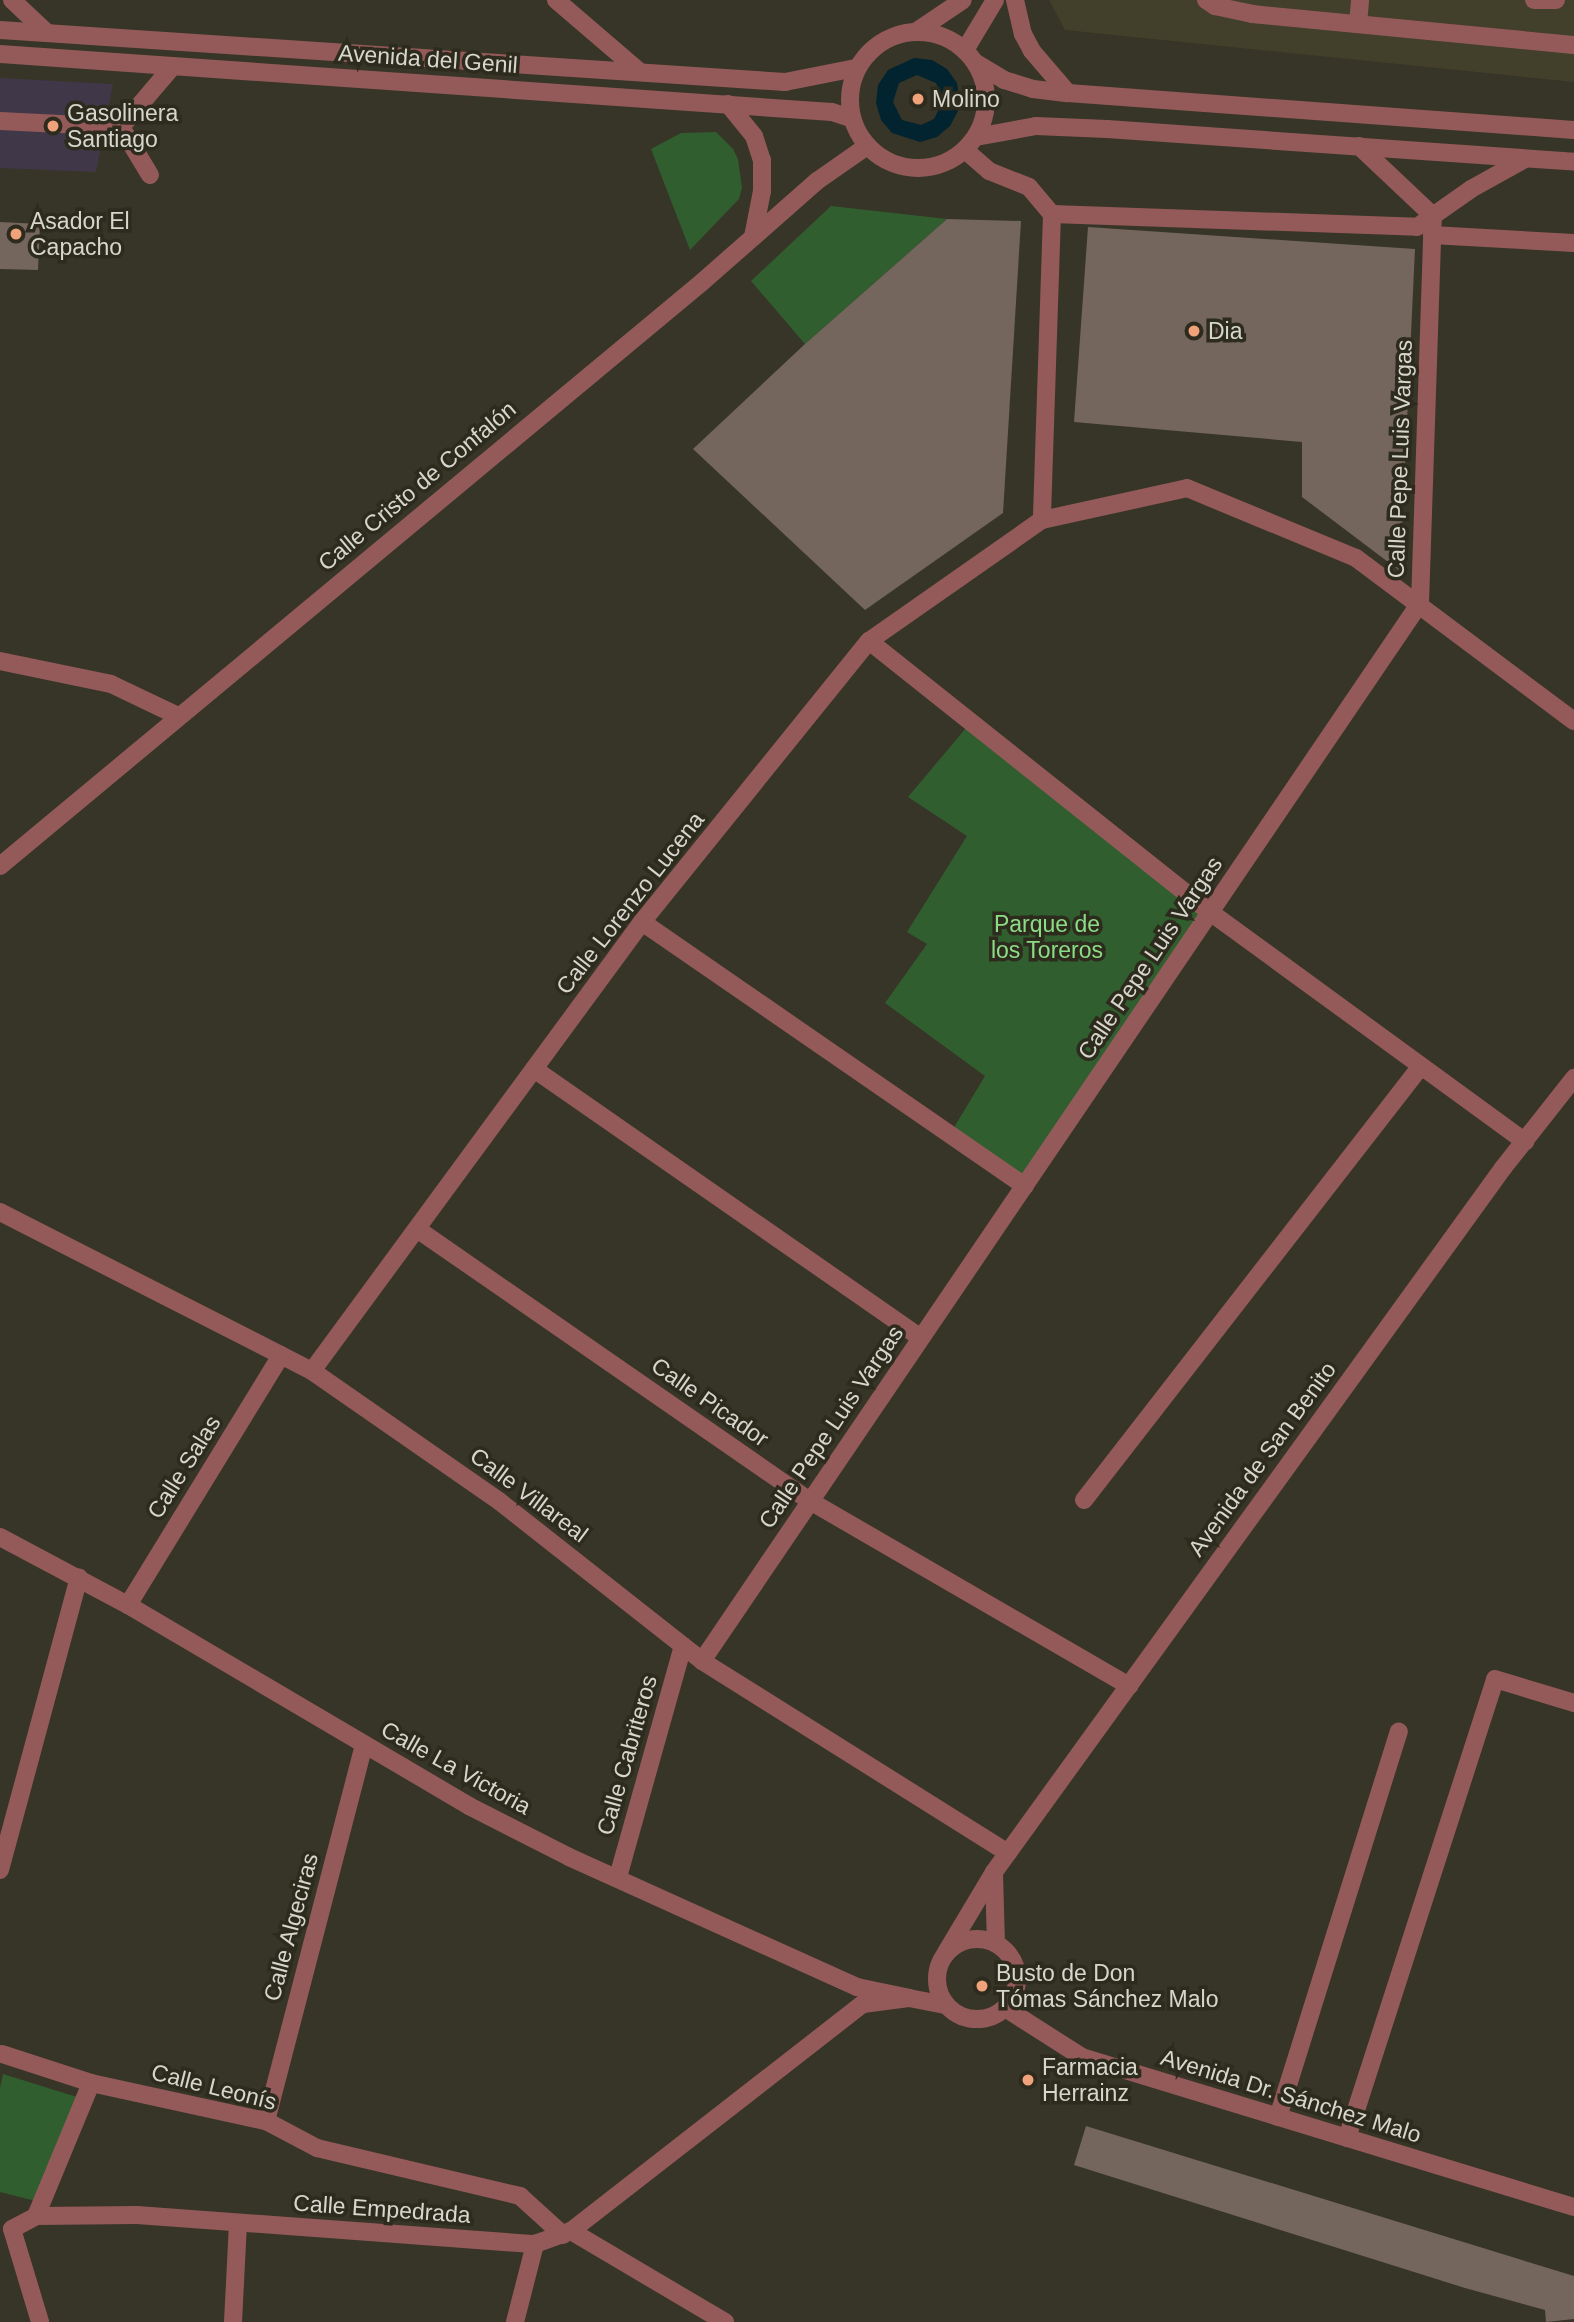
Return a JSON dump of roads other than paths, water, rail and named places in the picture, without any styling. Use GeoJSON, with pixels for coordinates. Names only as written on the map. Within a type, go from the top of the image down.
{"type":"FeatureCollection","features":[{"type":"Feature","properties":{"kind":"street"},"geometry":{"type":"LineString","coordinates":[[12,0],[47,33]]}},
{"type":"Feature","properties":{"kind":"street"},"geometry":{"type":"LineString","coordinates":[[556,0],[640,72]]}},
{"type":"Feature","properties":{"kind":"street"},"geometry":{"type":"LineString","coordinates":[[914,31],[939,0]]}},
{"type":"Feature","properties":{"kind":"street"},"geometry":{"type":"LineString","coordinates":[[963,0],[914,31],[878,43],[856,68],[849,93],[851,118],[867,146],[884,159],[904,167],[926,168],[947,162],[970,143],[984,119],[986,100],[984,81],[971,56]]}},
{"type":"Feature","properties":{"kind":"street"},"geometry":{"type":"LineString","coordinates":[[971,56],[995,0]]}},
{"type":"Feature","properties":{"kind":"street"},"geometry":{"type":"LineString","coordinates":[[1015,0],[1028,43],[1068,93]]}},
{"type":"Feature","properties":{"kind":"street"},"geometry":{"type":"LineString","coordinates":[[1206,0],[1215,6],[1252,14],[1574,45]]}},
{"type":"Feature","properties":{"kind":"street"},"geometry":{"type":"LineString","coordinates":[[1358,24],[1360,0]]}},
{"type":"Feature","properties":{"kind":"street"},"geometry":{"type":"LineString","coordinates":[[1534,0],[1556,0]]}},
{"type":"Feature","properties":{"kind":"street","name":"Avenida del Genil"},"geometry":{"type":"LineString","coordinates":[[0,30],[785,82],[856,68]]}},
{"type":"Feature","properties":{"kind":"street"},"geometry":{"type":"LineString","coordinates":[[914,31],[943,36],[1004,80],[1033,89],[1574,130]]}},
{"type":"Feature","properties":{"kind":"street","name":"Avenida del Genil"},"geometry":{"type":"LineString","coordinates":[[0,54],[831,111],[851,118]]}},
{"type":"Feature","properties":{"kind":"street"},"geometry":{"type":"LineString","coordinates":[[121,127],[173,66]]}},
{"type":"Feature","properties":{"kind":"street"},"geometry":{"type":"LineString","coordinates":[[728,104],[754,136],[762,159],[762,191],[753,237]]}},
{"type":"Feature","properties":{"kind":"street"},"geometry":{"type":"LineString","coordinates":[[0,121],[121,127]]}},
{"type":"Feature","properties":{"kind":"street"},"geometry":{"type":"LineString","coordinates":[[970,143],[1036,126],[1359,146],[1574,163]]}},
{"type":"Feature","properties":{"kind":"street"},"geometry":{"type":"LineString","coordinates":[[121,127],[150,176]]}},
{"type":"Feature","properties":{"kind":"street"},"geometry":{"type":"LineString","coordinates":[[970,143],[989,171],[1029,187],[1052,214],[1053,253],[1042,520],[1187,488],[1356,558],[1420,603],[1574,721]]}},
{"type":"Feature","properties":{"kind":"street","name":"Calle Cristo de Confalón"},"geometry":{"type":"LineString","coordinates":[[0,866],[817,181],[867,146]]}},
{"type":"Feature","properties":{"kind":"street"},"geometry":{"type":"LineString","coordinates":[[1359,146],[1433,216]]}},
{"type":"Feature","properties":{"kind":"street"},"geometry":{"type":"LineString","coordinates":[[1052,214],[1417,227],[1471,189],[1525,159]]}},
{"type":"Feature","properties":{"kind":"street","name":"Calle Pepe Luis Vargas"},"geometry":{"type":"LineString","coordinates":[[702,1661],[1420,603],[1433,216]]}},
{"type":"Feature","properties":{"kind":"street"},"geometry":{"type":"LineString","coordinates":[[1432,235],[1574,243]]}},
{"type":"Feature","properties":{"kind":"street","name":"Calle Lorenzo Lucena"},"geometry":{"type":"LineString","coordinates":[[312,1371],[642,922],[869,641],[1042,520]]}},
{"type":"Feature","properties":{"kind":"street"},"geometry":{"type":"LineString","coordinates":[[869,641],[1210,912],[1525,1142]]}},
{"type":"Feature","properties":{"kind":"street"},"geometry":{"type":"LineString","coordinates":[[0,662],[111,684],[178,716]]}},
{"type":"Feature","properties":{"kind":"street"},"geometry":{"type":"LineString","coordinates":[[642,922],[1025,1186]]}},
{"type":"Feature","properties":{"kind":"street"},"geometry":{"type":"LineString","coordinates":[[1084,1500],[1421,1066]]}},
{"type":"Feature","properties":{"kind":"street"},"geometry":{"type":"LineString","coordinates":[[534,1069],[922,1338]]}},
{"type":"Feature","properties":{"kind":"street","name":"Avenida de San Benito"},"geometry":{"type":"LineString","coordinates":[[945,1954],[1007,1853],[1503,1168],[1574,1078]]}},
{"type":"Feature","properties":{"kind":"street","name":"Calle Villareal"},"geometry":{"type":"LineString","coordinates":[[0,1212],[312,1371],[499,1501],[702,1661],[1007,1853]]}},
{"type":"Feature","properties":{"kind":"street","name":"Calle Picador"},"geometry":{"type":"LineString","coordinates":[[417,1229],[810,1501],[1129,1686]]}},
{"type":"Feature","properties":{"kind":"street","name":"Calle Salas"},"geometry":{"type":"LineString","coordinates":[[128,1605],[281,1355]]}},
{"type":"Feature","properties":{"kind":"street","name":"Calle La Victoria"},"geometry":{"type":"LineString","coordinates":[[0,1537],[128,1605],[480,1812],[569,1857],[857,1987],[946,2005]]}},
{"type":"Feature","properties":{"kind":"street"},"geometry":{"type":"LineString","coordinates":[[0,1870],[79,1577]]}},
{"type":"Feature","properties":{"kind":"street","name":"Calle Cabriteros"},"geometry":{"type":"LineString","coordinates":[[618,1877],[683,1646]]}},
{"type":"Feature","properties":{"kind":"street"},"geometry":{"type":"LineString","coordinates":[[1347,2138],[1495,1679],[1574,1703]]}},
{"type":"Feature","properties":{"kind":"street"},"geometry":{"type":"LineString","coordinates":[[1278,2117],[1399,1732]]}},
{"type":"Feature","properties":{"kind":"street","name":"Calle Algeciras"},"geometry":{"type":"LineString","coordinates":[[266,2121],[364,1745]]}},
{"type":"Feature","properties":{"kind":"street"},"geometry":{"type":"LineString","coordinates":[[994,1872],[996,1943]]}},
{"type":"Feature","properties":{"kind":"street"},"geometry":{"type":"LineString","coordinates":[[983,1939],[996,1943],[1014,1961],[1017,1986],[1005,2008],[994,2015],[969,2018],[946,2005],[936,1980],[945,1954],[969,1940],[983,1939]]}},
{"type":"Feature","properties":{"kind":"street"},"geometry":{"type":"LineString","coordinates":[[724,2322],[567,2233],[863,2004],[909,1998]]}},
{"type":"Feature","properties":{"kind":"street","name":"Avenida Dr. Sánchez Malo"},"geometry":{"type":"LineString","coordinates":[[1005,2008],[1082,2057],[1574,2207]]}},
{"type":"Feature","properties":{"kind":"street","name":"Calle Leonís"},"geometry":{"type":"LineString","coordinates":[[1,2057],[91,2083],[266,2121],[317,2148],[520,2196],[567,2233]]}},
{"type":"Feature","properties":{"kind":"street"},"geometry":{"type":"LineString","coordinates":[[36,2216],[91,2083]]}},
{"type":"Feature","properties":{"kind":"street","name":"Calle Empedrada"},"geometry":{"type":"LineString","coordinates":[[6,2227],[36,2216],[137,2216],[535,2244],[567,2233]]}},
{"type":"Feature","properties":{"kind":"street"},"geometry":{"type":"LineString","coordinates":[[233,2322],[238,2223]]}},
{"type":"Feature","properties":{"kind":"street"},"geometry":{"type":"LineString","coordinates":[[6,2227],[40,2322]]}},
{"type":"Feature","properties":{"kind":"street"},"geometry":{"type":"LineString","coordinates":[[516,2322],[535,2244]]}},
{"type":"Feature","properties":{"kind":"water"},"geometry":{"type":"Polygon","coordinates":[[[914,58],[932,60],[947,69],[957,83],[959,95],[958,111],[950,126],[937,137],[920,142],[892,133],[881,120],[876,103],[878,85],[888,70],[914,58]],[[917,75],[899,83],[893,102],[902,120],[921,125],[934,119],[943,101],[936,83],[917,75]]]}},
{"type":"Feature","properties":{"kind":"place","name":"Molino"},"geometry":{"type":"Point","coordinates":[918,99]}},
{"type":"Feature","properties":{"kind":"place","name":"Gasolinera Santiago"},"geometry":{"type":"Point","coordinates":[53,126]}},
{"type":"Feature","properties":{"kind":"place","name":"Asador El Capacho"},"geometry":{"type":"Point","coordinates":[16,234]}},
{"type":"Feature","properties":{"kind":"place","name":"Dia"},"geometry":{"type":"Point","coordinates":[1194,331]}},
{"type":"Feature","properties":{"kind":"place","name":"Busto de Don Tómas Sánchez Malo"},"geometry":{"type":"Point","coordinates":[982,1986]}},
{"type":"Feature","properties":{"kind":"place","name":"Farmacia Herrainz"},"geometry":{"type":"Point","coordinates":[1028,2080]}},
{"type":"Feature","properties":{"kind":"park label","name":"Parque de los Toreros"},"geometry":{"type":"Point","coordinates":[1047,937]}}]}
